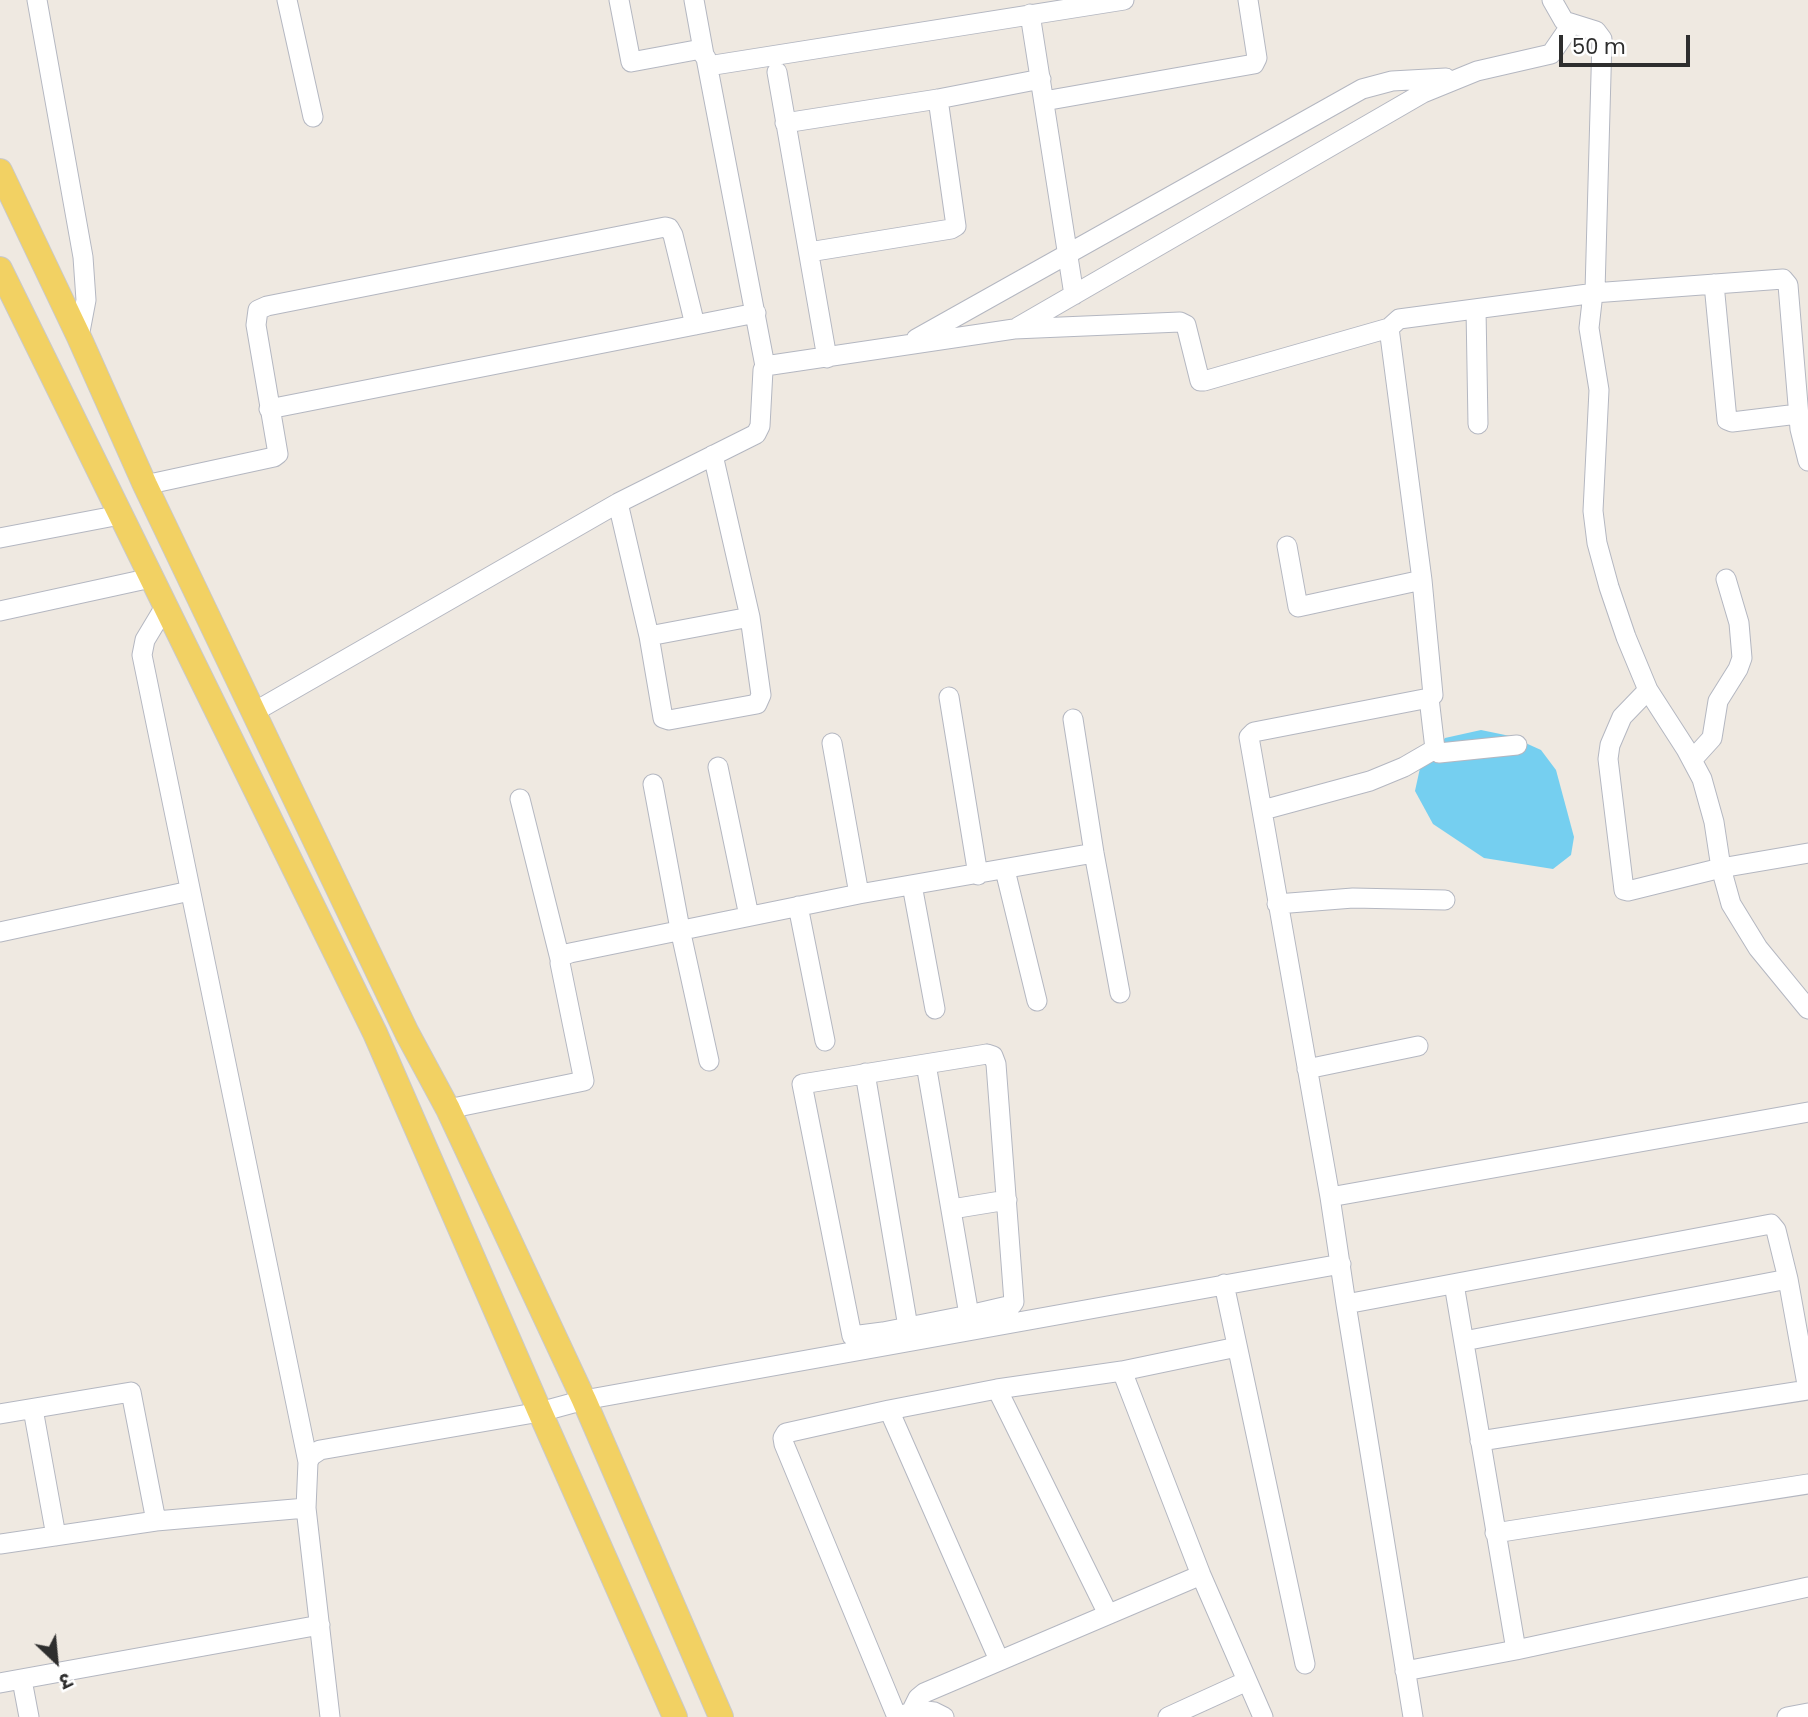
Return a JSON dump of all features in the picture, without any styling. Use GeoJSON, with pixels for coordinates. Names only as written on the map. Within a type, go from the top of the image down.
{"type":"FeatureCollection","features":[{"type":"Feature","properties":{"kind":"main road"},"geometry":{"type":"LineString","coordinates":[[0,172],[79,337],[145,485],[407,1033],[448,1109],[584,1400],[721,1717]]}},
{"type":"Feature","properties":{"kind":"main road"},"geometry":{"type":"LineString","coordinates":[[0,269],[375,1033],[676,1717]]}},
{"type":"Feature","properties":{"kind":"street"},"geometry":{"type":"LineString","coordinates":[[37,0],[83,257],[86,300],[79,337]]}},
{"type":"Feature","properties":{"kind":"street"},"geometry":{"type":"LineString","coordinates":[[287,0],[313,117]]}},
{"type":"Feature","properties":{"kind":"street"},"geometry":{"type":"LineString","coordinates":[[619,0],[631,62],[696,50],[706,60]]}},
{"type":"Feature","properties":{"kind":"street"},"geometry":{"type":"LineString","coordinates":[[254,712],[618,503],[759,432],[765,366],[694,0]]}},
{"type":"Feature","properties":{"kind":"street"},"geometry":{"type":"LineString","coordinates":[[706,60],[1124,0]]}},
{"type":"Feature","properties":{"kind":"street"},"geometry":{"type":"LineString","coordinates":[[1044,102],[1254,64],[1257,58],[1248,0]]}},
{"type":"Feature","properties":{"kind":"street"},"geometry":{"type":"LineString","coordinates":[[1552,0],[1562,19],[1571,25],[1596,31],[1602,39],[1595,289],[1589,328],[1599,390],[1593,511],[1598,543],[1626,637],[1648,690],[1702,779],[1714,822],[1728,897],[1738,920],[1780,977],[1808,1009]]}},
{"type":"Feature","properties":{"kind":"street"},"geometry":{"type":"LineString","coordinates":[[1030,14],[1074,295]]}},
{"type":"Feature","properties":{"kind":"street"},"geometry":{"type":"LineString","coordinates":[[1014,329],[1423,93],[1491,67],[1551,54],[1571,25]]}},
{"type":"Feature","properties":{"kind":"street"},"geometry":{"type":"LineString","coordinates":[[777,72],[827,358]]}},
{"type":"Feature","properties":{"kind":"street"},"geometry":{"type":"LineString","coordinates":[[903,347],[1362,89],[1392,80],[1461,77]]}},
{"type":"Feature","properties":{"kind":"street"},"geometry":{"type":"LineString","coordinates":[[785,123],[939,99],[1041,79]]}},
{"type":"Feature","properties":{"kind":"street"},"geometry":{"type":"LineString","coordinates":[[810,252],[955,228],[939,99]]}},
{"type":"Feature","properties":{"kind":"street"},"geometry":{"type":"LineString","coordinates":[[145,485],[276,456],[278,452],[256,325],[256,314],[260,309],[662,227],[669,228],[673,235],[695,325]]}},
{"type":"Feature","properties":{"kind":"street"},"geometry":{"type":"LineString","coordinates":[[765,366],[1014,329],[1183,322],[1200,380],[1204,381],[1389,328],[1399,319],[1593,293],[1779,278],[1787,282],[1798,414],[1808,461]]}},
{"type":"Feature","properties":{"kind":"street"},"geometry":{"type":"LineString","coordinates":[[1714,284],[1727,420],[1732,422],[1798,414]]}},
{"type":"Feature","properties":{"kind":"street"},"geometry":{"type":"LineString","coordinates":[[1476,309],[1478,424]]}},
{"type":"Feature","properties":{"kind":"street"},"geometry":{"type":"LineString","coordinates":[[270,409],[756,313]]}},
{"type":"Feature","properties":{"kind":"street"},"geometry":{"type":"LineString","coordinates":[[1389,328],[1422,580],[1433,694],[1429,698],[1252,733],[1249,740],[1330,1197],[1413,1717]]}},
{"type":"Feature","properties":{"kind":"street"},"geometry":{"type":"LineString","coordinates":[[618,503],[649,636],[664,720],[760,702],[750,618],[713,455]]}},
{"type":"Feature","properties":{"kind":"street"},"geometry":{"type":"LineString","coordinates":[[0,538],[120,515]]}},
{"type":"Feature","properties":{"kind":"street"},"geometry":{"type":"LineString","coordinates":[[1287,546],[1298,607],[1422,580]]}},
{"type":"Feature","properties":{"kind":"street"},"geometry":{"type":"LineString","coordinates":[[0,611],[151,578]]}},
{"type":"Feature","properties":{"kind":"street"},"geometry":{"type":"LineString","coordinates":[[1692,760],[1712,738],[1718,701],[1742,658],[1740,623],[1726,579]]}},
{"type":"Feature","properties":{"kind":"street"},"geometry":{"type":"LineString","coordinates":[[166,605],[145,640],[142,655],[308,1462],[306,1508],[330,1717]]}},
{"type":"Feature","properties":{"kind":"street"},"geometry":{"type":"LineString","coordinates":[[649,636],[750,618]]}},
{"type":"Feature","properties":{"kind":"street"},"geometry":{"type":"LineString","coordinates":[[1648,690],[1622,717],[1610,745],[1608,759],[1622,889],[1628,891],[1721,868],[1808,853]]}},
{"type":"Feature","properties":{"kind":"street"},"geometry":{"type":"LineString","coordinates":[[949,697],[978,875]]}},
{"type":"Feature","properties":{"kind":"street"},"geometry":{"type":"LineString","coordinates":[[1429,698],[1435,748],[1441,753],[1517,745]]}},
{"type":"Feature","properties":{"kind":"street"},"geometry":{"type":"LineString","coordinates":[[1073,719],[1120,993]]}},
{"type":"Feature","properties":{"kind":"street"},"geometry":{"type":"LineString","coordinates":[[832,743],[859,894]]}},
{"type":"Feature","properties":{"kind":"street"},"geometry":{"type":"LineString","coordinates":[[1263,810],[1370,781],[1435,748]]}},
{"type":"Feature","properties":{"kind":"street"},"geometry":{"type":"LineString","coordinates":[[718,767],[749,916]]}},
{"type":"Feature","properties":{"kind":"street"},"geometry":{"type":"LineString","coordinates":[[653,783],[680,929],[709,1060]]}},
{"type":"Feature","properties":{"kind":"street"},"geometry":{"type":"LineString","coordinates":[[448,1109],[584,1082],[560,959],[520,799]]}},
{"type":"Feature","properties":{"kind":"street"},"geometry":{"type":"LineString","coordinates":[[560,959],[569,953],[680,929],[859,894],[1094,853]]}},
{"type":"Feature","properties":{"kind":"street"},"geometry":{"type":"LineString","coordinates":[[1005,870],[1037,1001]]}},
{"type":"Feature","properties":{"kind":"street"},"geometry":{"type":"LineString","coordinates":[[912,885],[935,1009]]}},
{"type":"Feature","properties":{"kind":"street"},"geometry":{"type":"LineString","coordinates":[[0,932],[190,891]]}},
{"type":"Feature","properties":{"kind":"street"},"geometry":{"type":"LineString","coordinates":[[1277,904],[1353,898],[1446,900]]}},
{"type":"Feature","properties":{"kind":"street"},"geometry":{"type":"LineString","coordinates":[[798,906],[825,1041]]}},
{"type":"Feature","properties":{"kind":"street"},"geometry":{"type":"LineString","coordinates":[[1307,1069],[1418,1046]]}},
{"type":"Feature","properties":{"kind":"street"},"geometry":{"type":"LineString","coordinates":[[987,1054],[993,1056],[996,1064],[1016,1298],[1012,1305],[908,1327],[883,1339],[853,1336],[802,1084],[926,1064],[987,1054]]}},
{"type":"Feature","properties":{"kind":"street"},"geometry":{"type":"LineString","coordinates":[[926,1064],[969,1315]]}},
{"type":"Feature","properties":{"kind":"street"},"geometry":{"type":"LineString","coordinates":[[866,1073],[908,1327]]}},
{"type":"Feature","properties":{"kind":"street"},"geometry":{"type":"LineString","coordinates":[[1330,1197],[1808,1112]]}},
{"type":"Feature","properties":{"kind":"street"},"geometry":{"type":"LineString","coordinates":[[952,1209],[1007,1200]]}},
{"type":"Feature","properties":{"kind":"street"},"geometry":{"type":"LineString","coordinates":[[1346,1304],[1770,1224],[1776,1230],[1788,1279],[1808,1390],[1480,1441]]}},
{"type":"Feature","properties":{"kind":"street"},"geometry":{"type":"LineString","coordinates":[[308,1462],[315,1452],[325,1449],[540,1412],[584,1400],[883,1339],[1037,1321],[1341,1264]]}},
{"type":"Feature","properties":{"kind":"street"},"geometry":{"type":"LineString","coordinates":[[1464,1341],[1788,1279]]}},
{"type":"Feature","properties":{"kind":"street"},"geometry":{"type":"LineString","coordinates":[[1224,1284],[1305,1664]]}},
{"type":"Feature","properties":{"kind":"street"},"geometry":{"type":"LineString","coordinates":[[1454,1284],[1516,1650]]}},
{"type":"Feature","properties":{"kind":"street"},"geometry":{"type":"LineString","coordinates":[[902,1715],[783,1437],[791,1431],[889,1410],[998,1389],[1122,1371],[1237,1347]]}},
{"type":"Feature","properties":{"kind":"street"},"geometry":{"type":"LineString","coordinates":[[1122,1371],[1201,1575],[1263,1717]]}},
{"type":"Feature","properties":{"kind":"street"},"geometry":{"type":"LineString","coordinates":[[998,1389],[1108,1614]]}},
{"type":"Feature","properties":{"kind":"street"},"geometry":{"type":"LineString","coordinates":[[0,1414],[131,1392],[156,1521]]}},
{"type":"Feature","properties":{"kind":"street"},"geometry":{"type":"LineString","coordinates":[[33,1409],[55,1536]]}},
{"type":"Feature","properties":{"kind":"street"},"geometry":{"type":"LineString","coordinates":[[889,1410],[999,1660]]}},
{"type":"Feature","properties":{"kind":"street"},"geometry":{"type":"LineString","coordinates":[[1495,1533],[1808,1484]]}},
{"type":"Feature","properties":{"kind":"street"},"geometry":{"type":"LineString","coordinates":[[0,1544],[156,1521],[306,1508]]}},
{"type":"Feature","properties":{"kind":"street"},"geometry":{"type":"LineString","coordinates":[[902,1715],[924,1693],[1201,1575]]}},
{"type":"Feature","properties":{"kind":"street"},"geometry":{"type":"LineString","coordinates":[[1405,1671],[1808,1587]]}},
{"type":"Feature","properties":{"kind":"street"},"geometry":{"type":"LineString","coordinates":[[0,1683],[320,1625]]}},
{"type":"Feature","properties":{"kind":"street"},"geometry":{"type":"LineString","coordinates":[[22,1681],[29,1717]]}},
{"type":"Feature","properties":{"kind":"street"},"geometry":{"type":"LineString","coordinates":[[1168,1717],[1247,1681]]}},
{"type":"Feature","properties":{"kind":"street"},"geometry":{"type":"LineString","coordinates":[[902,1715],[934,1712],[944,1717]]}},
{"type":"Feature","properties":{"kind":"street"},"geometry":{"type":"LineString","coordinates":[[1787,1717],[1808,1713]]}},
{"type":"Feature","properties":{"kind":"water"},"geometry":{"type":"Polygon","coordinates":[[[1481,730],[1510,736],[1541,750],[1556,770],[1574,837],[1571,855],[1553,869],[1484,858],[1433,824],[1415,791],[1420,768],[1445,738],[1481,730]]]}}]}
